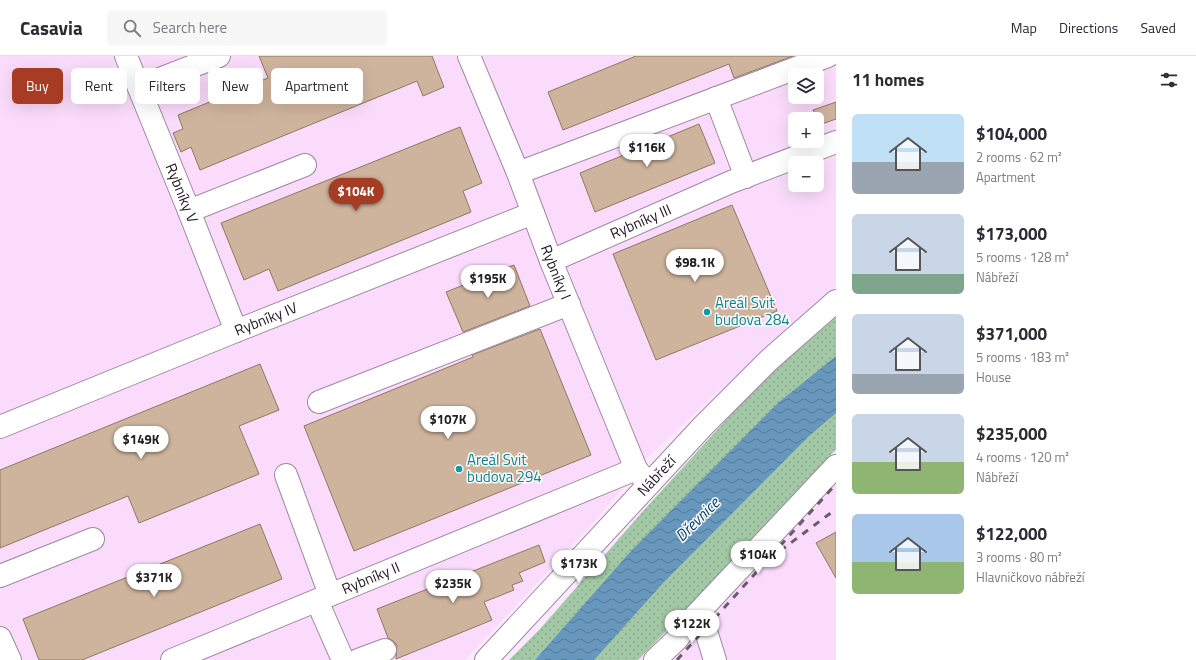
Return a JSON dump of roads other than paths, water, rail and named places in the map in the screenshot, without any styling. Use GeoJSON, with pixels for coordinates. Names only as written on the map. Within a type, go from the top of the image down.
{"type":"FeatureCollection","features":[{"type":"Feature","properties":{"kind":"street","name":"Rybníky V"},"geometry":{"type":"LineString","coordinates":[[126,56],[135,77]]}},
{"type":"Feature","properties":{"kind":"street"},"geometry":{"type":"LineString","coordinates":[[188,68],[219,56]]}},
{"type":"Feature","properties":{"kind":"street","name":"Rybníky I"},"geometry":{"type":"LineString","coordinates":[[469,56],[518,173],[551,261],[642,477]]}},
{"type":"Feature","properties":{"kind":"street"},"geometry":{"type":"LineString","coordinates":[[518,173],[828,56]]}},
{"type":"Feature","properties":{"kind":"street"},"geometry":{"type":"LineString","coordinates":[[716,98],[738,180]]}},
{"type":"Feature","properties":{"kind":"street","name":"Rybníky V"},"geometry":{"type":"LineString","coordinates":[[146,104],[236,331]]}},
{"type":"Feature","properties":{"kind":"street","name":"Rybníky III"},"geometry":{"type":"LineString","coordinates":[[551,261],[738,180],[836,142]]}},
{"type":"Feature","properties":{"kind":"street"},"geometry":{"type":"LineString","coordinates":[[189,211],[305,165]]}},
{"type":"Feature","properties":{"kind":"street","name":"Rybníky IV"},"geometry":{"type":"LineString","coordinates":[[0,427],[533,213]]}},
{"type":"Feature","properties":{"kind":"street","name":"Nábřeží"},"geometry":{"type":"LineString","coordinates":[[486,660],[642,477],[703,426],[768,361],[836,301]]}},
{"type":"Feature","properties":{"kind":"street"},"geometry":{"type":"LineString","coordinates":[[319,402],[569,304]]}},
{"type":"Feature","properties":{"kind":"street"},"geometry":{"type":"LineString","coordinates":[[655,660],[677,639],[696,616],[836,466]]}},
{"type":"Feature","properties":{"kind":"street"},"geometry":{"type":"LineString","coordinates":[[286,475],[343,660]]}},
{"type":"Feature","properties":{"kind":"street","name":"Rybníky II"},"geometry":{"type":"LineString","coordinates":[[172,660],[324,598],[642,477]]}},
{"type":"Feature","properties":{"kind":"street"},"geometry":{"type":"LineString","coordinates":[[0,576],[93,539]]}},
{"type":"Feature","properties":{"kind":"street"},"geometry":{"type":"LineString","coordinates":[[696,616],[705,628],[715,660]]}},
{"type":"Feature","properties":{"kind":"street"},"geometry":{"type":"LineString","coordinates":[[0,638],[10,660]]}},
{"type":"Feature","properties":{"kind":"street"},"geometry":{"type":"LineString","coordinates":[[358,660],[385,650]]}},
{"type":"Feature","properties":{"kind":"water","name":"Dřevnice"},"geometry":{"type":"Polygon","coordinates":[[[836,356],[836,413],[809,436],[664,582],[594,660],[535,660],[631,551],[778,403],[836,356]]]}},
{"type":"Feature","properties":{"kind":"railway"},"geometry":{"type":"LineString","coordinates":[[677,660],[836,484]]}},
{"type":"Feature","properties":{"kind":"railway"},"geometry":{"type":"LineString","coordinates":[[780,551],[836,509]]}},
{"type":"Feature","properties":{"kind":"place","name":"Areál Svit budova 284"},"geometry":{"type":"Point","coordinates":[707,312]}},
{"type":"Feature","properties":{"kind":"place","name":"Areál Svit budova 294"},"geometry":{"type":"Point","coordinates":[459,469]}}]}
